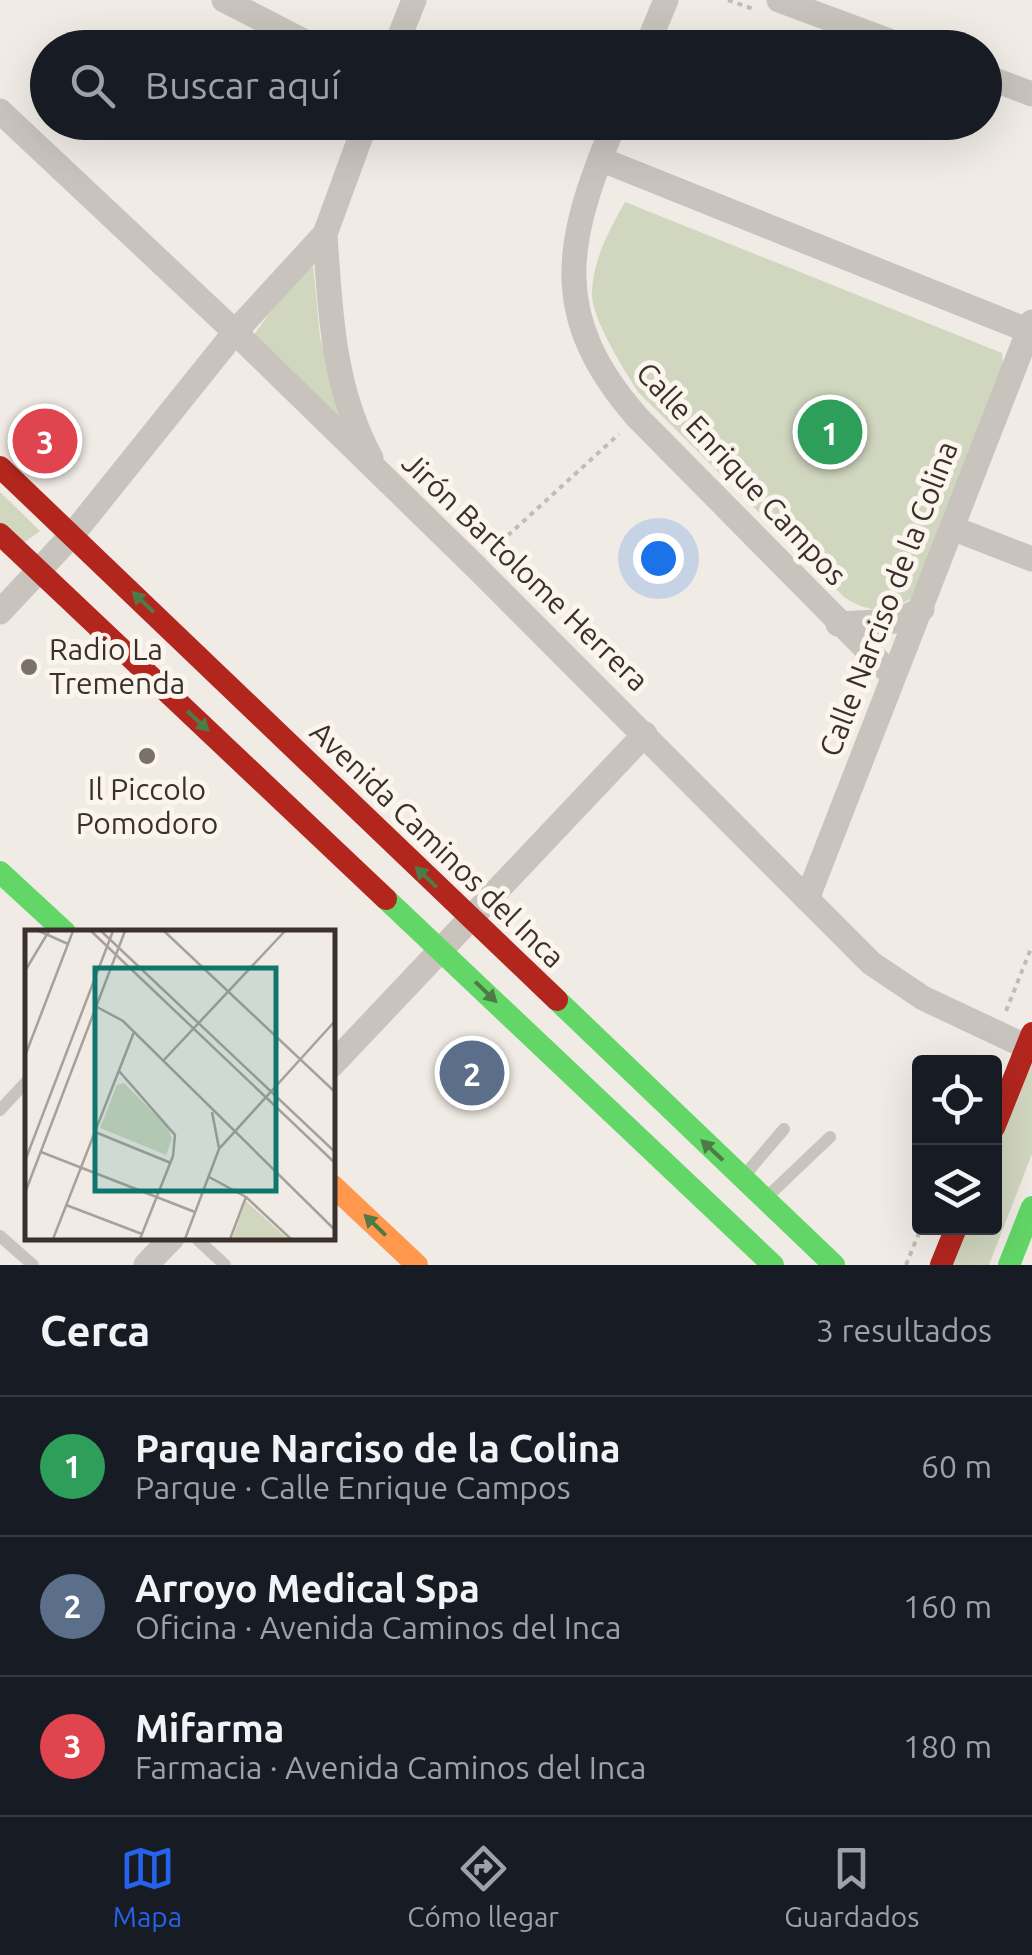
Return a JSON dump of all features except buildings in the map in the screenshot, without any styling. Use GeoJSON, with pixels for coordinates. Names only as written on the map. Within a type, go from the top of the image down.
{"type":"FeatureCollection","features":[{"type":"Feature","properties":{"kind":"main road","name":"Avenida Caminos del Inca"},"geometry":{"type":"LineString","coordinates":[[0,467],[834,1265]]}},
{"type":"Feature","properties":{"kind":"main road"},"geometry":{"type":"LineString","coordinates":[[0,534],[773,1265]]}},
{"type":"Feature","properties":{"kind":"main road"},"geometry":{"type":"LineString","coordinates":[[8,884],[62,930]]}},
{"type":"Feature","properties":{"kind":"main road"},"geometry":{"type":"LineString","coordinates":[[1002,1108],[1029,1040]]}},
{"type":"Feature","properties":{"kind":"main road"},"geometry":{"type":"LineString","coordinates":[[335,1187],[417,1265]]}},
{"type":"Feature","properties":{"kind":"main road"},"geometry":{"type":"LineString","coordinates":[[1009,1265],[1032,1206]]}},
{"type":"Feature","properties":{"kind":"main road"},"geometry":{"type":"LineString","coordinates":[[941,1265],[953,1235]]}},
{"type":"Feature","properties":{"kind":"street"},"geometry":{"type":"LineString","coordinates":[[224,0],[280,30]]}},
{"type":"Feature","properties":{"kind":"street"},"geometry":{"type":"LineString","coordinates":[[402,30],[414,0]]}},
{"type":"Feature","properties":{"kind":"street"},"geometry":{"type":"LineString","coordinates":[[654,30],[666,0]]}},
{"type":"Feature","properties":{"kind":"street"},"geometry":{"type":"LineString","coordinates":[[779,0],[860,30]]}},
{"type":"Feature","properties":{"kind":"street"},"geometry":{"type":"LineString","coordinates":[[1002,83],[1032,94]]}},
{"type":"Feature","properties":{"kind":"street","name":"Jirón Bartolome Herrera"},"geometry":{"type":"LineString","coordinates":[[0,110],[30,138]]}},
{"type":"Feature","properties":{"kind":"street","name":"Jirón Bartolome Herrera"},"geometry":{"type":"LineString","coordinates":[[32,140],[475,566],[872,963],[923,998],[998,1032],[1029,1040]]}},
{"type":"Feature","properties":{"kind":"street"},"geometry":{"type":"LineString","coordinates":[[0,612],[73,534],[235,332],[325,234],[359,140]]}},
{"type":"Feature","properties":{"kind":"street","name":"Calle Enrique Campos"},"geometry":{"type":"LineString","coordinates":[[608,140],[576,234],[574,276],[587,346],[637,417],[893,676]]}},
{"type":"Feature","properties":{"kind":"street"},"geometry":{"type":"LineString","coordinates":[[600,158],[1030,326]]}},
{"type":"Feature","properties":{"kind":"street"},"geometry":{"type":"LineString","coordinates":[[325,234],[331,322],[340,379],[357,432],[383,479]]}},
{"type":"Feature","properties":{"kind":"street","name":"Calle Narciso de la Colina"},"geometry":{"type":"LineString","coordinates":[[807,899],[1030,326]]}},
{"type":"Feature","properties":{"kind":"street"},"geometry":{"type":"LineString","coordinates":[[952,528],[1032,559]]}},
{"type":"Feature","properties":{"kind":"street"},"geometry":{"type":"LineString","coordinates":[[838,624],[897,621],[922,608]]}},
{"type":"Feature","properties":{"kind":"street"},"geometry":{"type":"LineString","coordinates":[[335,1063],[645,734]]}},
{"type":"Feature","properties":{"kind":"street"},"geometry":{"type":"LineString","coordinates":[[146,1265],[170,1240]]}},
{"type":"Feature","properties":{"kind":"lane"},"geometry":{"type":"LineString","coordinates":[[0,1110],[25,1083]]}},
{"type":"Feature","properties":{"kind":"lane"},"geometry":{"type":"LineString","coordinates":[[742,1178],[784,1129]]}},
{"type":"Feature","properties":{"kind":"lane"},"geometry":{"type":"LineString","coordinates":[[764,1199],[830,1136]]}},
{"type":"Feature","properties":{"kind":"lane"},"geometry":{"type":"LineString","coordinates":[[0,1236],[33,1265]]}},
{"type":"Feature","properties":{"kind":"lane"},"geometry":{"type":"LineString","coordinates":[[198,1240],[225,1265]]}},
{"type":"Feature","properties":{"kind":"path"},"geometry":{"type":"LineString","coordinates":[[475,566],[637,417]]}},
{"type":"Feature","properties":{"kind":"path"},"geometry":{"type":"LineString","coordinates":[[998,1032],[1032,946]]}},
{"type":"Feature","properties":{"kind":"path"},"geometry":{"type":"LineString","coordinates":[[906,1265],[919,1235]]}},
{"type":"Feature","properties":{"kind":"green space"},"geometry":{"type":"Polygon","coordinates":[[[625,202],[1002,353],[1004,378],[919,592],[900,605],[882,610],[863,607],[844,597],[639,393],[602,329],[592,292],[599,256],[625,202]]]}},
{"type":"Feature","properties":{"kind":"green space"},"geometry":{"type":"Polygon","coordinates":[[[312,254],[320,337],[343,426],[251,339],[312,254]]]}},
{"type":"Feature","properties":{"kind":"green space"},"geometry":{"type":"Polygon","coordinates":[[[0,492],[40,531],[22,544],[0,523],[0,492]]]}},
{"type":"Feature","properties":{"kind":"green space"},"geometry":{"type":"Polygon","coordinates":[[[1032,1057],[1032,1154],[1002,1231],[1002,1145],[1002,1135],[1032,1057]]]}},
{"type":"Feature","properties":{"kind":"green space"},"geometry":{"type":"Polygon","coordinates":[[[962,1235],[1001,1235],[989,1265],[951,1265],[962,1235]]]}},
{"type":"Feature","properties":{"kind":"traffic: fast"},"geometry":{"type":"LineString","coordinates":[[0,872],[63,930]]}},
{"type":"Feature","properties":{"kind":"traffic: fast"},"geometry":{"type":"LineString","coordinates":[[386,899],[773,1265]]}},
{"type":"Feature","properties":{"kind":"traffic: fast"},"geometry":{"type":"LineString","coordinates":[[557,1000],[834,1265]]}},
{"type":"Feature","properties":{"kind":"traffic: fast"},"geometry":{"type":"LineString","coordinates":[[1009,1265],[1032,1207]]}},
{"type":"Feature","properties":{"kind":"traffic: slow"},"geometry":{"type":"LineString","coordinates":[[335,1188],[417,1265]]}},
{"type":"Feature","properties":{"kind":"traffic: jam"},"geometry":{"type":"LineString","coordinates":[[0,467],[557,1000]]}},
{"type":"Feature","properties":{"kind":"traffic: jam"},"geometry":{"type":"LineString","coordinates":[[0,534],[386,899]]}},
{"type":"Feature","properties":{"kind":"traffic: jam"},"geometry":{"type":"LineString","coordinates":[[1002,1108],[1032,1033]]}},
{"type":"Feature","properties":{"kind":"traffic: jam"},"geometry":{"type":"LineString","coordinates":[[941,1265],[953,1235]]}},
{"type":"Feature","properties":{"kind":"place","name":"Parque Narciso de la Colina"},"geometry":{"type":"Point","coordinates":[830,432]}},
{"type":"Feature","properties":{"kind":"place","name":"Mifarma"},"geometry":{"type":"Point","coordinates":[45,441]}},
{"type":"Feature","properties":{"kind":"place","name":"Radio La Tremenda"},"geometry":{"type":"Point","coordinates":[29,667]}},
{"type":"Feature","properties":{"kind":"place","name":"Il Piccolo Pomodoro"},"geometry":{"type":"Point","coordinates":[147,756]}},
{"type":"Feature","properties":{"kind":"place","name":"Arroyo Medical Spa"},"geometry":{"type":"Point","coordinates":[472,1073]}}]}
